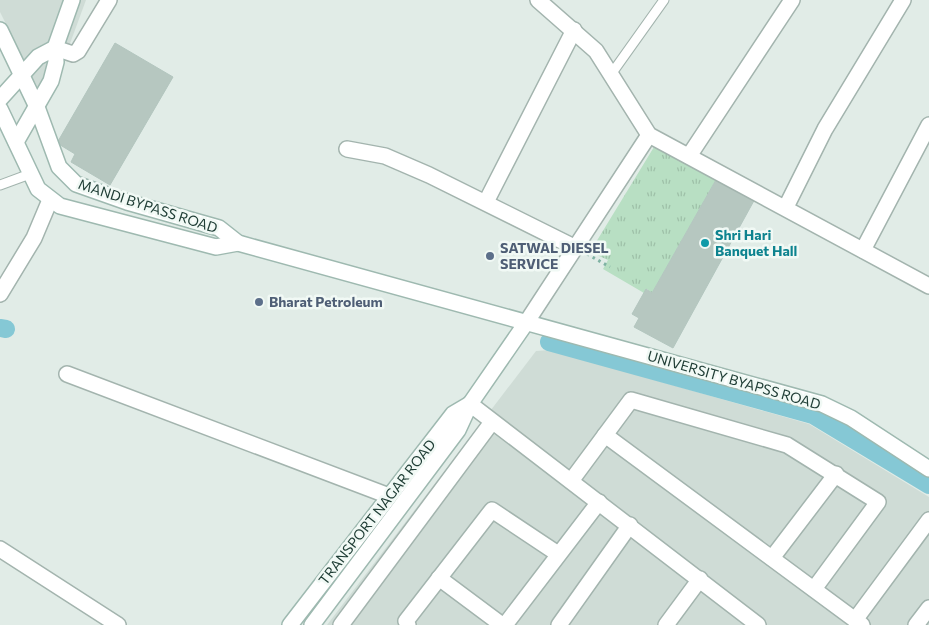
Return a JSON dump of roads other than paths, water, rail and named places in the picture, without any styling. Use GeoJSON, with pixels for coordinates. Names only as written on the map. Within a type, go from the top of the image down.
{"type":"FeatureCollection","features":[{"type":"Feature","properties":{"kind":"street"},"geometry":{"type":"LineString","coordinates":[[16,142],[38,108],[51,81],[56,62],[55,48],[72,0]]}},
{"type":"Feature","properties":{"kind":"street"},"geometry":{"type":"LineString","coordinates":[[0,99],[38,57],[55,48],[73,54],[78,51],[109,0]]}},
{"type":"Feature","properties":{"kind":"street"},"geometry":{"type":"LineString","coordinates":[[689,156],[792,0]]}},
{"type":"Feature","properties":{"kind":"street"},"geometry":{"type":"LineString","coordinates":[[786,208],[825,129],[904,0]]}},
{"type":"Feature","properties":{"kind":"street"},"geometry":{"type":"LineString","coordinates":[[541,1],[596,51],[612,73],[649,135],[929,286]]}},
{"type":"Feature","properties":{"kind":"street","name":"MANDI BYPASS ROAD"},"geometry":{"type":"LineString","coordinates":[[0,30],[38,108],[59,167],[76,184],[127,202],[219,228],[238,243],[526,323]]}},
{"type":"Feature","properties":{"kind":"street"},"geometry":{"type":"LineString","coordinates":[[486,202],[574,30]]}},
{"type":"Feature","properties":{"kind":"street","name":"MANDI BYPASS ROAD"},"geometry":{"type":"LineString","coordinates":[[1,114],[38,189],[50,200],[77,212],[216,247],[238,243]]}},
{"type":"Feature","properties":{"kind":"street"},"geometry":{"type":"LineString","coordinates":[[864,250],[929,125]]}},
{"type":"Feature","properties":{"kind":"street","name":"TRANSPORT NAGAR ROAD"},"geometry":{"type":"LineString","coordinates":[[312,625],[458,430],[470,404],[576,248],[649,135]]}},
{"type":"Feature","properties":{"kind":"street"},"geometry":{"type":"LineString","coordinates":[[347,149],[385,156],[486,202],[576,248]]}},
{"type":"Feature","properties":{"kind":"street"},"geometry":{"type":"LineString","coordinates":[[0,294],[34,238],[50,200]]}},
{"type":"Feature","properties":{"kind":"street","name":"UNIVERSITY BYAPSS ROAD"},"geometry":{"type":"LineString","coordinates":[[526,323],[822,404],[850,418],[929,469]]}},
{"type":"Feature","properties":{"kind":"street"},"geometry":{"type":"LineString","coordinates":[[66,374],[389,496]]}},
{"type":"Feature","properties":{"kind":"street"},"geometry":{"type":"LineString","coordinates":[[571,481],[629,401],[634,400],[787,445],[877,499],[878,504],[814,589]]}},
{"type":"Feature","properties":{"kind":"street"},"geometry":{"type":"LineString","coordinates":[[470,404],[758,625]]}},
{"type":"Feature","properties":{"kind":"street","name":"TRANSPORT NAGAR ROAD"},"geometry":{"type":"LineString","coordinates":[[290,625],[453,414],[470,404]]}},
{"type":"Feature","properties":{"kind":"street"},"geometry":{"type":"LineString","coordinates":[[341,625],[492,422]]}},
{"type":"Feature","properties":{"kind":"street"},"geometry":{"type":"LineString","coordinates":[[605,435],[858,622],[929,520]]}},
{"type":"Feature","properties":{"kind":"street"},"geometry":{"type":"LineString","coordinates":[[772,558],[836,474]]}},
{"type":"Feature","properties":{"kind":"street"},"geometry":{"type":"LineString","coordinates":[[439,578],[504,625],[599,502]]}},
{"type":"Feature","properties":{"kind":"street"},"geometry":{"type":"LineString","coordinates":[[408,625],[406,621],[492,510],[558,554]]}},
{"type":"Feature","properties":{"kind":"street"},"geometry":{"type":"LineString","coordinates":[[559,625],[630,525]]}},
{"type":"Feature","properties":{"kind":"street"},"geometry":{"type":"LineString","coordinates":[[0,550],[118,625]]}},
{"type":"Feature","properties":{"kind":"street"},"geometry":{"type":"LineString","coordinates":[[666,625],[700,579]]}},
{"type":"Feature","properties":{"kind":"street"},"geometry":{"type":"LineString","coordinates":[[916,625],[929,608]]}},
{"type":"Feature","properties":{"kind":"lane"},"geometry":{"type":"LineString","coordinates":[[612,73],[664,0]]}},
{"type":"Feature","properties":{"kind":"lane"},"geometry":{"type":"LineString","coordinates":[[0,185],[30,174]]}},
{"type":"Feature","properties":{"kind":"waterway"},"geometry":{"type":"LineString","coordinates":[[0,328],[6,329]]}},
{"type":"Feature","properties":{"kind":"waterway"},"geometry":{"type":"LineString","coordinates":[[549,342],[813,415],[929,485]]}},
{"type":"Feature","properties":{"kind":"place","name":"Shri Hari Banquet Hall"},"geometry":{"type":"Point","coordinates":[705,243]}},
{"type":"Feature","properties":{"kind":"place","name":"SATWAL DIESEL SERVICE"},"geometry":{"type":"Point","coordinates":[490,256]}},
{"type":"Feature","properties":{"kind":"place","name":"Bharat Petroleum"},"geometry":{"type":"Point","coordinates":[259,302]}}]}
